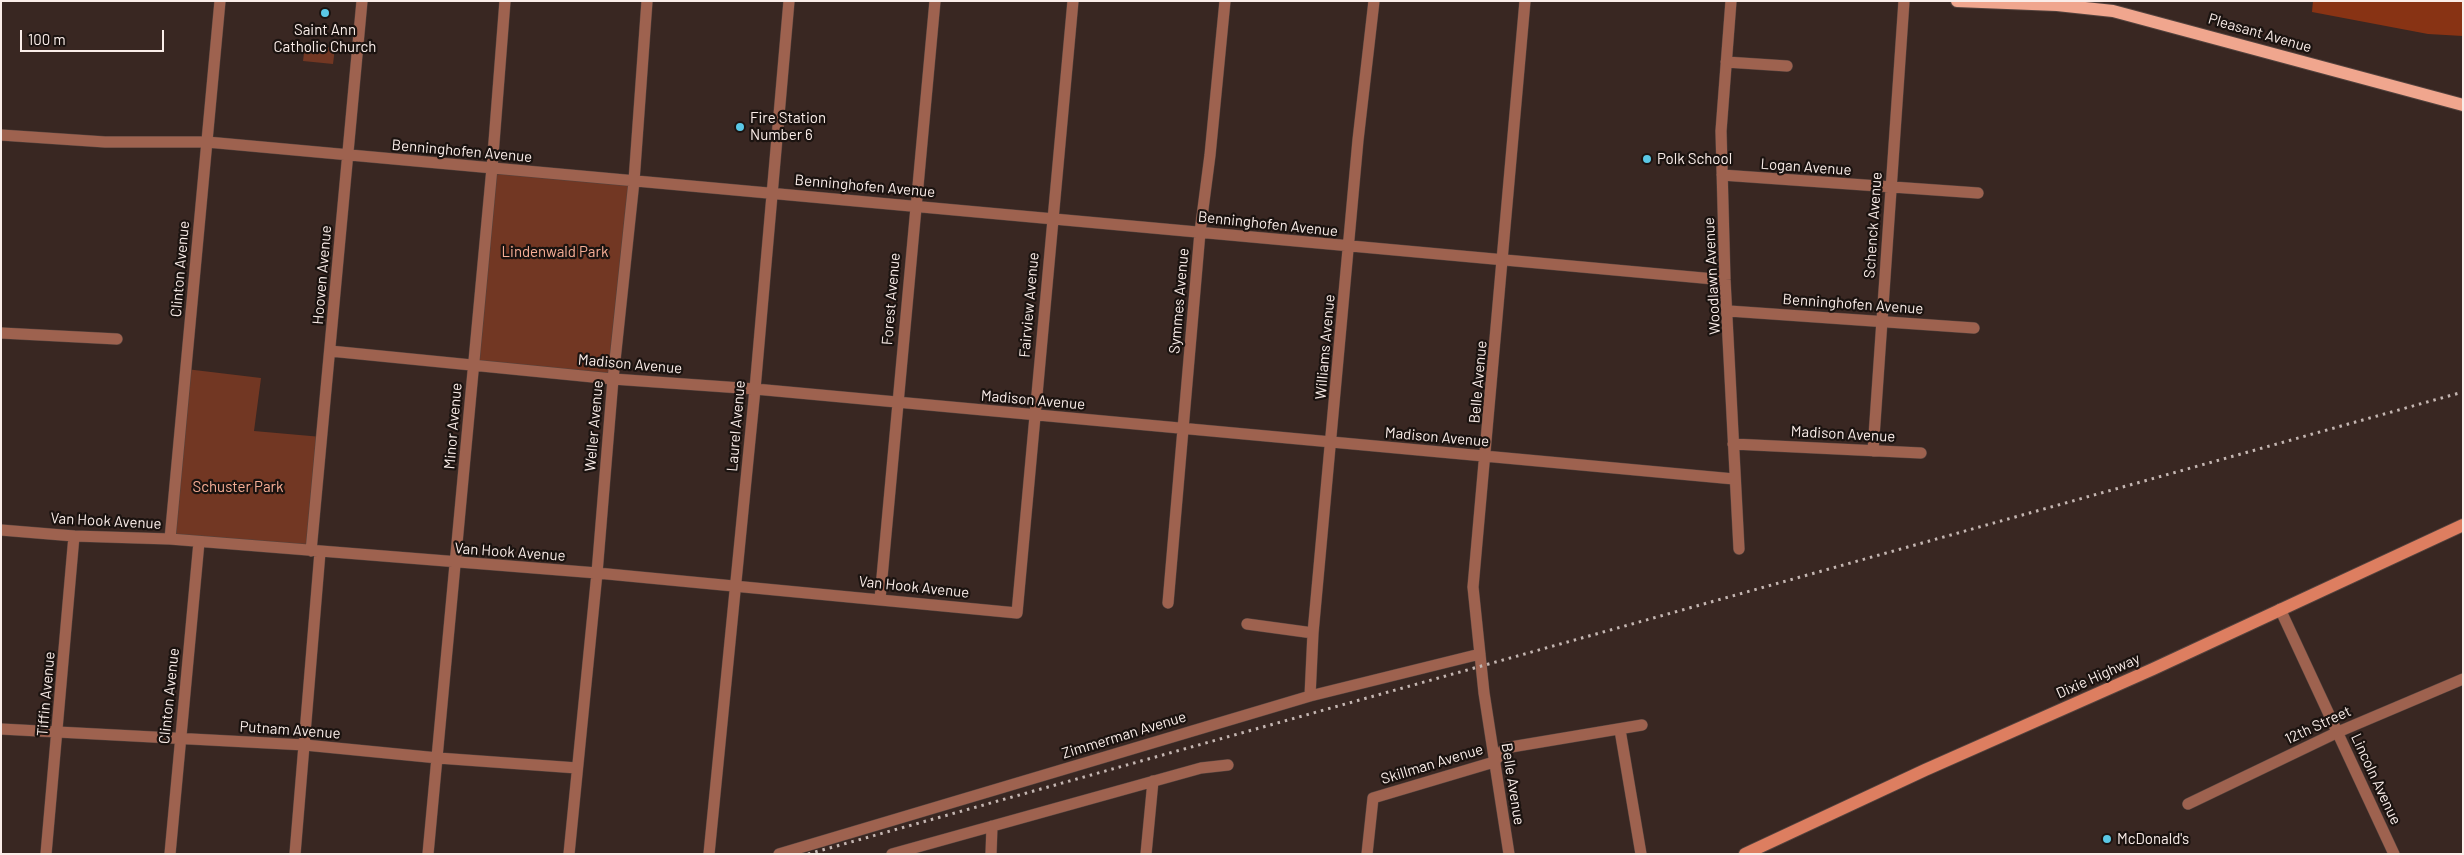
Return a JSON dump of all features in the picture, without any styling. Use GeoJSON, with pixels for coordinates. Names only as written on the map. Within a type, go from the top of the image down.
{"type":"FeatureCollection","features":[{"type":"Feature","properties":{"kind":"main road","name":"Pleasant Avenue"},"geometry":{"type":"LineString","coordinates":[[1957,1],[2113,6],[2463,105]]}},
{"type":"Feature","properties":{"kind":"street","name":"Clinton Avenue"},"geometry":{"type":"LineString","coordinates":[[170,539],[220,1]]}},
{"type":"Feature","properties":{"kind":"street","name":"Hooven Avenue"},"geometry":{"type":"LineString","coordinates":[[295,854],[305,744],[330,351],[362,1]]}},
{"type":"Feature","properties":{"kind":"street","name":"Minor Avenue"},"geometry":{"type":"LineString","coordinates":[[428,854],[492,168],[505,1]]}},
{"type":"Feature","properties":{"kind":"street","name":"Weller Avenue"},"geometry":{"type":"LineString","coordinates":[[569,854],[597,573],[613,379],[634,181],[647,1]]}},
{"type":"Feature","properties":{"kind":"street","name":"Laurel Avenue"},"geometry":{"type":"LineString","coordinates":[[709,854],[755,389],[789,1]]}},
{"type":"Feature","properties":{"kind":"street","name":"Forest Avenue"},"geometry":{"type":"LineString","coordinates":[[880,599],[935,1]]}},
{"type":"Feature","properties":{"kind":"street","name":"Fairview Avenue"},"geometry":{"type":"LineString","coordinates":[[1017,613],[1073,1]]}},
{"type":"Feature","properties":{"kind":"street","name":"Symmes Avenue"},"geometry":{"type":"LineString","coordinates":[[1168,603],[1200,232],[1210,155],[1225,1]]}},
{"type":"Feature","properties":{"kind":"street","name":"Williams Avenue"},"geometry":{"type":"LineString","coordinates":[[1310,696],[1313,633],[1358,140],[1374,1]]}},
{"type":"Feature","properties":{"kind":"street","name":"Belle Avenue"},"geometry":{"type":"LineString","coordinates":[[1509,854],[1494,762],[1473,587],[1526,1]]}},
{"type":"Feature","properties":{"kind":"street","name":"Woodlawn Avenue"},"geometry":{"type":"LineString","coordinates":[[1731,1],[1721,132],[1734,479],[1739,549]]}},
{"type":"Feature","properties":{"kind":"street","name":"Schenck Avenue"},"geometry":{"type":"LineString","coordinates":[[1873,451],[1904,1]]}},
{"type":"Feature","properties":{"kind":"street"},"geometry":{"type":"LineString","coordinates":[[1726,62],[1787,66]]}},
{"type":"Feature","properties":{"kind":"street","name":"Benninghofen Avenue"},"geometry":{"type":"LineString","coordinates":[[1,135],[105,142],[207,142],[1726,280]]}},
{"type":"Feature","properties":{"kind":"street","name":"Logan Avenue"},"geometry":{"type":"LineString","coordinates":[[1722,175],[1978,193]]}},
{"type":"Feature","properties":{"kind":"street","name":"Benninghofen Avenue"},"geometry":{"type":"LineString","coordinates":[[1729,311],[1974,328]]}},
{"type":"Feature","properties":{"kind":"street"},"geometry":{"type":"LineString","coordinates":[[1,333],[117,339]]}},
{"type":"Feature","properties":{"kind":"street","name":"Madison Avenue"},"geometry":{"type":"LineString","coordinates":[[330,351],[613,379],[755,389],[1734,479]]}},
{"type":"Feature","properties":{"kind":"street","name":"Madison Avenue"},"geometry":{"type":"LineString","coordinates":[[1733,444],[1921,453]]}},
{"type":"Feature","properties":{"kind":"street","name":"Dixie Highway"},"geometry":{"type":"LineString","coordinates":[[1745,854],[1925,770],[2153,669],[2463,525]]}},
{"type":"Feature","properties":{"kind":"street","name":"Van Hook Avenue"},"geometry":{"type":"LineString","coordinates":[[1,530],[74,536],[170,539],[597,573],[1017,613]]}},
{"type":"Feature","properties":{"kind":"street","name":"Tiffin Avenue"},"geometry":{"type":"LineString","coordinates":[[46,854],[74,536]]}},
{"type":"Feature","properties":{"kind":"street","name":"Clinton Avenue"},"geometry":{"type":"LineString","coordinates":[[170,854],[199,542]]}},
{"type":"Feature","properties":{"kind":"street","name":"Lincoln Avenue"},"geometry":{"type":"LineString","coordinates":[[2280,609],[2394,854]]}},
{"type":"Feature","properties":{"kind":"street"},"geometry":{"type":"LineString","coordinates":[[1246,624],[1313,633]]}},
{"type":"Feature","properties":{"kind":"street","name":"Zimmerman Avenue"},"geometry":{"type":"LineString","coordinates":[[779,854],[1310,696],[1480,654]]}},
{"type":"Feature","properties":{"kind":"street","name":"12th Street"},"geometry":{"type":"LineString","coordinates":[[2188,804],[2338,732],[2463,679]]}},
{"type":"Feature","properties":{"kind":"street","name":"Skillman Avenue"},"geometry":{"type":"LineString","coordinates":[[1367,854],[1372,798],[1494,762],[1505,748],[1642,725]]}},
{"type":"Feature","properties":{"kind":"street","name":"Putnam Avenue"},"geometry":{"type":"LineString","coordinates":[[1,729],[305,744],[438,758],[577,768]]}},
{"type":"Feature","properties":{"kind":"street"},"geometry":{"type":"LineString","coordinates":[[1620,730],[1641,854]]}},
{"type":"Feature","properties":{"kind":"street"},"geometry":{"type":"LineString","coordinates":[[892,854],[1200,768],[1228,765]]}},
{"type":"Feature","properties":{"kind":"street"},"geometry":{"type":"LineString","coordinates":[[1146,854],[1153,781]]}},
{"type":"Feature","properties":{"kind":"street"},"geometry":{"type":"LineString","coordinates":[[991,854],[992,826]]}},
{"type":"Feature","properties":{"kind":"green space"},"geometry":{"type":"Polygon","coordinates":[[[305,45],[335,48],[333,64],[303,61],[305,45]]]}},
{"type":"Feature","properties":{"kind":"green space","name":"Lindenwald Park"},"geometry":{"type":"Polygon","coordinates":[[[492,168],[634,181],[613,379],[473,365],[492,168]]]}},
{"type":"Feature","properties":{"kind":"green space","name":"Schuster Park"},"geometry":{"type":"Polygon","coordinates":[[[186,369],[261,378],[254,431],[322,437],[311,551],[170,539],[186,369]]]}},
{"type":"Feature","properties":{"kind":"shaded area"},"geometry":{"type":"Polygon","coordinates":[[[2313,1],[2463,1],[2463,36],[2428,34],[2312,12],[2313,1]]]}},
{"type":"Feature","properties":{"kind":"railway"},"geometry":{"type":"LineString","coordinates":[[808,854],[2463,392]]}},
{"type":"Feature","properties":{"kind":"place","name":"Saint Ann Catholic Church"},"geometry":{"type":"Point","coordinates":[325,13]}},
{"type":"Feature","properties":{"kind":"place","name":"Fire Station Number 6"},"geometry":{"type":"Point","coordinates":[740,127]}},
{"type":"Feature","properties":{"kind":"place","name":"Polk School"},"geometry":{"type":"Point","coordinates":[1647,159]}},
{"type":"Feature","properties":{"kind":"place","name":"McDonald's"},"geometry":{"type":"Point","coordinates":[2107,839]}}]}
